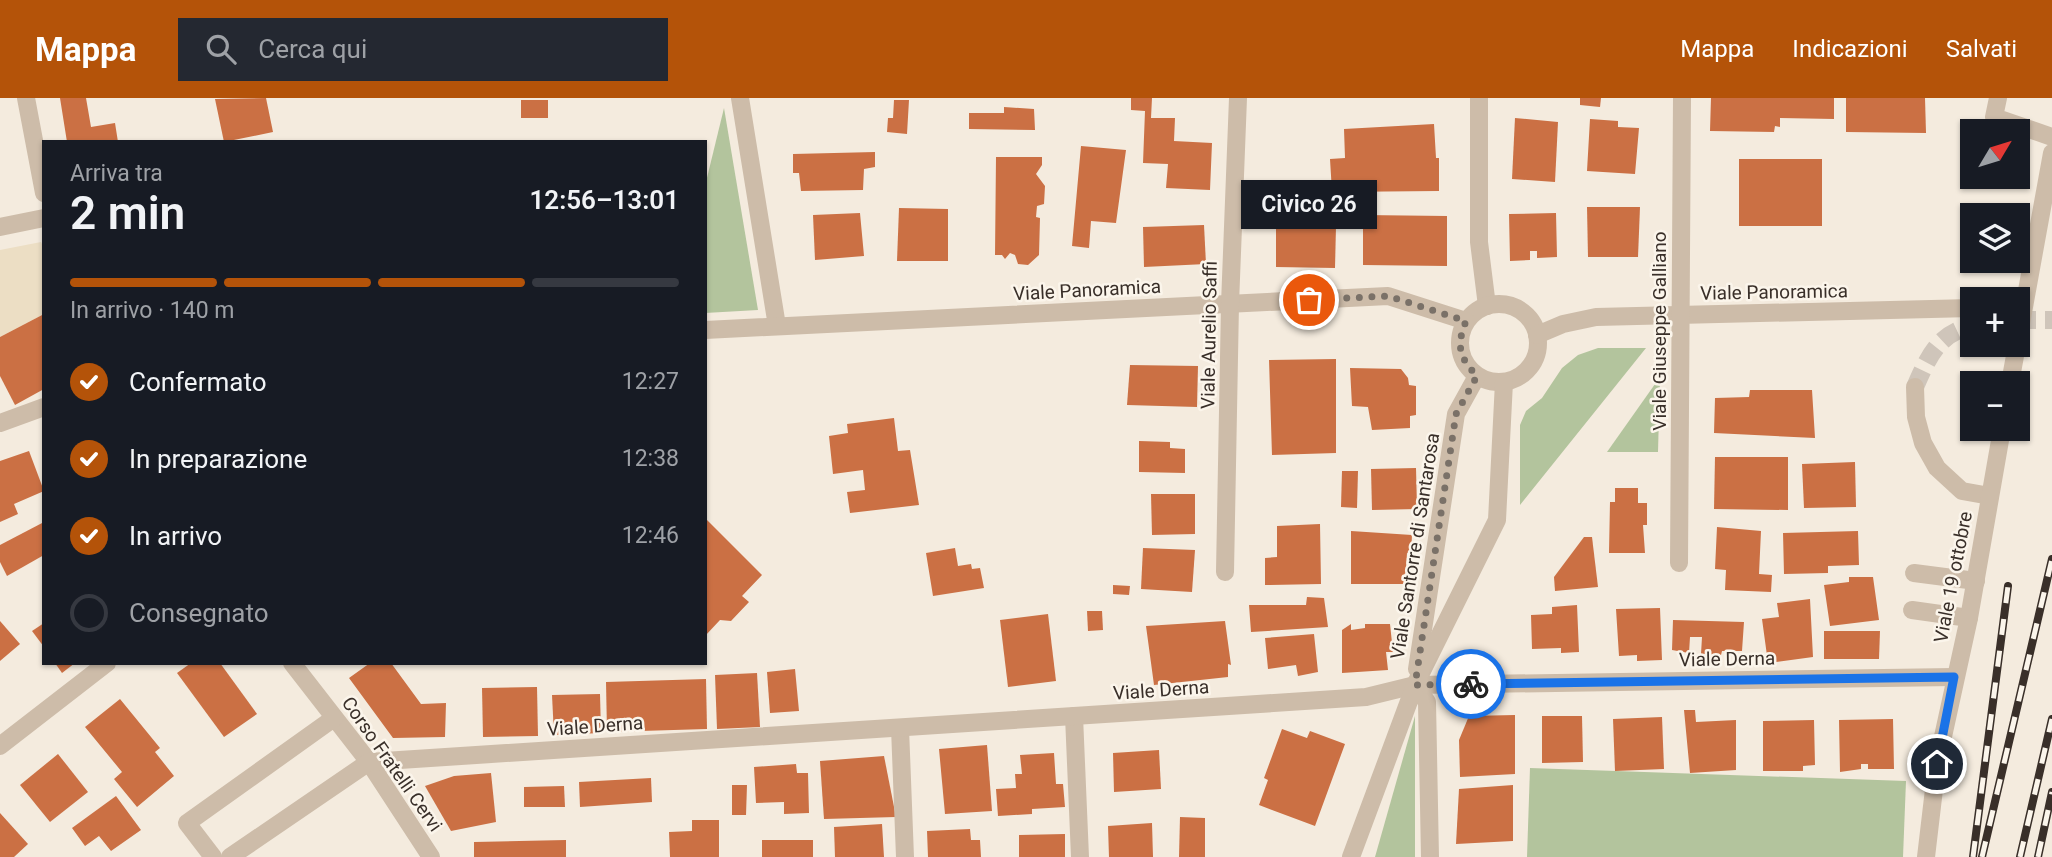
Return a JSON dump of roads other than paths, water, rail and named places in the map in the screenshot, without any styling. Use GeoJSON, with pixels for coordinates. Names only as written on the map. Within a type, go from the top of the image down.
{"type":"FeatureCollection","features":[{"type":"Feature","properties":{"kind":"street"},"geometry":{"type":"LineString","coordinates":[[26,98],[42,182]]}},
{"type":"Feature","properties":{"kind":"street"},"geometry":{"type":"LineString","coordinates":[[740,98],[777,326]]}},
{"type":"Feature","properties":{"kind":"street","name":"Viale Aurelio Saffi"},"geometry":{"type":"LineString","coordinates":[[1225,572],[1230,304],[1238,98]]}},
{"type":"Feature","properties":{"kind":"street"},"geometry":{"type":"LineString","coordinates":[[1479,98],[1479,242],[1487,306]]}},
{"type":"Feature","properties":{"kind":"street","name":"Viale Giuseppe Galliano"},"geometry":{"type":"LineString","coordinates":[[1679,563],[1682,98]]}},
{"type":"Feature","properties":{"kind":"street"},"geometry":{"type":"LineString","coordinates":[[1998,98],[1994,117],[2052,138]]}},
{"type":"Feature","properties":{"kind":"street"},"geometry":{"type":"LineString","coordinates":[[2025,287],[2052,153]]}},
{"type":"Feature","properties":{"kind":"street"},"geometry":{"type":"LineString","coordinates":[[0,227],[42,218]]}},
{"type":"Feature","properties":{"kind":"street","name":"Viale Panoramica"},"geometry":{"type":"LineString","coordinates":[[707,330],[1388,296],[1466,321]]}},
{"type":"Feature","properties":{"kind":"street"},"geometry":{"type":"LineString","coordinates":[[1508,305],[1519,310],[1527,316],[1537,335],[1537,348],[1530,367],[1522,375],[1504,382],[1489,381],[1477,376],[1465,363],[1460,351],[1461,335],[1466,321],[1487,306],[1508,305]]}},
{"type":"Feature","properties":{"kind":"street","name":"Viale Panoramica"},"geometry":{"type":"LineString","coordinates":[[1537,335],[1563,324],[1596,317],[1960,308]]}},
{"type":"Feature","properties":{"kind":"street","name":"Viale Santorre di Santarosa"},"geometry":{"type":"LineString","coordinates":[[1415,685],[1456,414],[1477,376]]}},
{"type":"Feature","properties":{"kind":"street","name":"Viale Santorre di Santarosa"},"geometry":{"type":"LineString","coordinates":[[1352,857],[1415,685],[1497,520],[1504,382]]}},
{"type":"Feature","properties":{"kind":"street"},"geometry":{"type":"LineString","coordinates":[[1915,387],[1916,417],[1923,443],[1937,468],[1962,491],[1990,496]]}},
{"type":"Feature","properties":{"kind":"street"},"geometry":{"type":"LineString","coordinates":[[0,423],[42,408]]}},
{"type":"Feature","properties":{"kind":"street","name":"Viale 19 ottobre"},"geometry":{"type":"LineString","coordinates":[[1926,857],[1937,764],[1969,618],[2000,441]]}},
{"type":"Feature","properties":{"kind":"street"},"geometry":{"type":"LineString","coordinates":[[1914,573],[1976,581]]}},
{"type":"Feature","properties":{"kind":"street"},"geometry":{"type":"LineString","coordinates":[[1912,610],[1969,618]]}},
{"type":"Feature","properties":{"kind":"street"},"geometry":{"type":"LineString","coordinates":[[0,746],[104,665]]}},
{"type":"Feature","properties":{"kind":"street","name":"Corso Fratelli Cervi"},"geometry":{"type":"LineString","coordinates":[[294,665],[369,762],[431,857]]}},
{"type":"Feature","properties":{"kind":"street","name":"Viale Derna"},"geometry":{"type":"LineString","coordinates":[[369,762],[1366,697],[1415,685],[1954,677]]}},
{"type":"Feature","properties":{"kind":"street"},"geometry":{"type":"LineString","coordinates":[[1415,685],[1427,702],[1430,857]]}},
{"type":"Feature","properties":{"kind":"street"},"geometry":{"type":"LineString","coordinates":[[1074,716],[1080,857]]}},
{"type":"Feature","properties":{"kind":"street"},"geometry":{"type":"LineString","coordinates":[[213,857],[187,823],[334,718]]}},
{"type":"Feature","properties":{"kind":"street"},"geometry":{"type":"LineString","coordinates":[[900,728],[905,857]]}},
{"type":"Feature","properties":{"kind":"street"},"geometry":{"type":"LineString","coordinates":[[230,857],[369,762]]}},
{"type":"Feature","properties":{"kind":"tunnel"},"geometry":{"type":"LineString","coordinates":[[2030,320],[2052,320]]}},
{"type":"Feature","properties":{"kind":"tunnel"},"geometry":{"type":"LineString","coordinates":[[1915,387],[1936,348],[1960,329]]}},
{"type":"Feature","properties":{"kind":"railway"},"geometry":{"type":"LineString","coordinates":[[1982,857],[2052,559]]}},
{"type":"Feature","properties":{"kind":"railway"},"geometry":{"type":"LineString","coordinates":[[1973,857],[2008,586]]}},
{"type":"Feature","properties":{"kind":"railway"},"geometry":{"type":"LineString","coordinates":[[2020,857],[2052,719]]}},
{"type":"Feature","properties":{"kind":"railway"},"geometry":{"type":"LineString","coordinates":[[2038,857],[2052,792]]}},
{"type":"Feature","properties":{"kind":"place","name":"Civico 26"},"geometry":{"type":"Point","coordinates":[1309,300]}}]}
